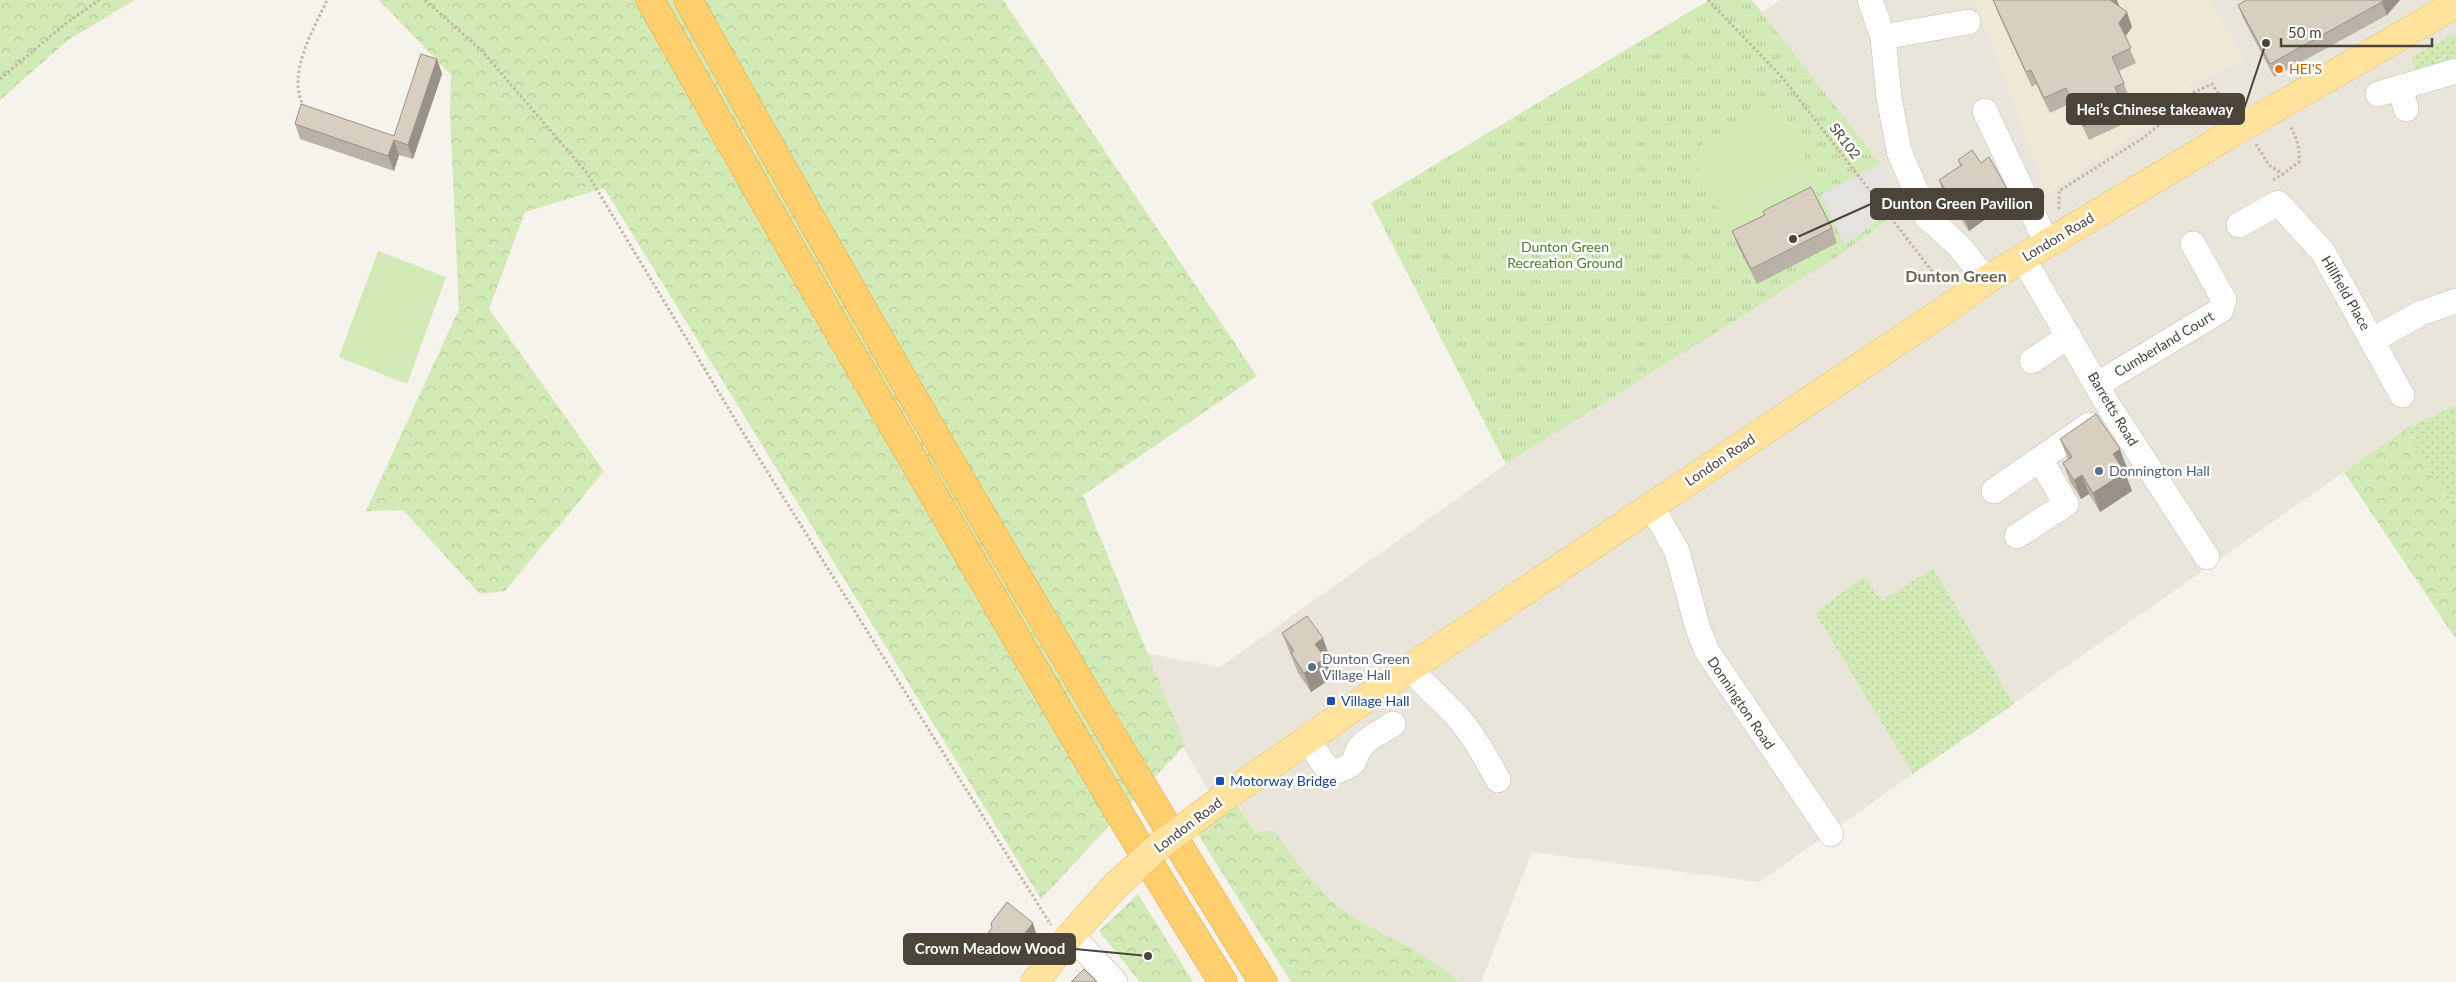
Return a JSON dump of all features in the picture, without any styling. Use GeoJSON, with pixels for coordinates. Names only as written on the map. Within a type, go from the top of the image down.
{"type":"FeatureCollection","features":[{"type":"Feature","properties":{"kind":"highway"},"geometry":{"type":"LineString","coordinates":[[650,0],[779,229],[1049,694],[1163,887],[1223,982]]}},
{"type":"Feature","properties":{"kind":"highway"},"geometry":{"type":"LineString","coordinates":[[688,0],[896,370],[1038,614],[1187,861],[1264,982]]}},
{"type":"Feature","properties":{"kind":"main road","name":"London Road"},"geometry":{"type":"LineString","coordinates":[[1035,982],[1067,940],[1115,886],[1160,845],[1222,799],[1410,668],[1954,304],[1986,280],[2052,241],[2240,138],[2273,110],[2456,4]]}},
{"type":"Feature","properties":{"kind":"street"},"geometry":{"type":"LineString","coordinates":[[1870,0],[1883,36],[1889,97],[1899,151],[1909,176],[1927,217],[1960,247],[1986,280]]}},
{"type":"Feature","properties":{"kind":"street"},"geometry":{"type":"LineString","coordinates":[[1883,36],[1968,22]]}},
{"type":"Feature","properties":{"kind":"street"},"geometry":{"type":"LineString","coordinates":[[2395,97],[2456,70]]}},
{"type":"Feature","properties":{"kind":"street"},"geometry":{"type":"LineString","coordinates":[[1985,110],[2052,241]]}},
{"type":"Feature","properties":{"kind":"street","name":"Hillfield Place"},"geometry":{"type":"LineString","coordinates":[[2239,225],[2278,202],[2323,252],[2402,395]]}},
{"type":"Feature","properties":{"kind":"street","name":"Cumberland Court"},"geometry":{"type":"LineString","coordinates":[[2098,384],[2221,310],[2224,300],[2193,244]]}},
{"type":"Feature","properties":{"kind":"street","name":"Barretts Road"},"geometry":{"type":"LineString","coordinates":[[2023,258],[2112,409],[2207,557]]}},
{"type":"Feature","properties":{"kind":"street","name":"Hillfield Place"},"geometry":{"type":"LineString","coordinates":[[2373,340],[2421,314],[2453,302]]}},
{"type":"Feature","properties":{"kind":"street"},"geometry":{"type":"LineString","coordinates":[[2032,362],[2069,336]]}},
{"type":"Feature","properties":{"kind":"street"},"geometry":{"type":"LineString","coordinates":[[1994,491],[2112,409]]}},
{"type":"Feature","properties":{"kind":"street"},"geometry":{"type":"LineString","coordinates":[[2017,536],[2066,504],[2040,459]]}},
{"type":"Feature","properties":{"kind":"street","name":"Donnington Road"},"geometry":{"type":"LineString","coordinates":[[1651,506],[1677,551],[1698,629],[1707,651],[1831,834]]}},
{"type":"Feature","properties":{"kind":"street"},"geometry":{"type":"LineString","coordinates":[[1410,668],[1427,688],[1456,716],[1484,752],[1498,780]]}},
{"type":"Feature","properties":{"kind":"street"},"geometry":{"type":"LineString","coordinates":[[1307,740],[1326,767],[1334,772],[1352,765],[1356,761],[1362,745],[1393,724]]}},
{"type":"Feature","properties":{"kind":"street"},"geometry":{"type":"LineString","coordinates":[[1067,940],[1115,982]]}},
{"type":"Feature","properties":{"kind":"path"},"geometry":{"type":"LineString","coordinates":[[0,79],[65,24],[99,0]]}},
{"type":"Feature","properties":{"kind":"path"},"geometry":{"type":"LineString","coordinates":[[306,110],[298,96],[299,70],[308,43],[327,0]]}},
{"type":"Feature","properties":{"kind":"path"},"geometry":{"type":"LineString","coordinates":[[425,0],[482,51],[587,173],[745,436],[1067,940]]}},
{"type":"Feature","properties":{"kind":"path","name":"SR102"},"geometry":{"type":"LineString","coordinates":[[1708,0],[1782,77],[1946,290],[1954,304]]}},
{"type":"Feature","properties":{"kind":"path"},"geometry":{"type":"LineString","coordinates":[[2052,241],[2059,191],[2143,138],[2168,118],[2190,94],[2212,84],[2227,106]]}},
{"type":"Feature","properties":{"kind":"path"},"geometry":{"type":"LineString","coordinates":[[2240,138],[2269,165],[2283,174],[2299,162],[2300,152],[2296,136],[2273,110]]}},
{"type":"Feature","properties":{"kind":"shaded area"},"geometry":{"type":"Polygon","coordinates":[[[1780,0],[1976,0],[2047,192],[2157,118],[2191,83],[2245,60],[2207,0],[2456,0],[2456,405],[2405,429],[1759,882],[1532,852],[1481,982],[1438,982],[1266,888],[1126,650],[1220,667],[1506,464],[1835,258],[1880,163],[1761,13],[1780,0]]]}},
{"type":"Feature","properties":{"kind":"shaded area"},"geometry":{"type":"Polygon","coordinates":[[[1976,0],[2209,0],[2245,60],[2191,83],[2157,118],[2047,192],[1976,0]]]}},
{"type":"Feature","properties":{"kind":"shaded area"},"geometry":{"type":"Polygon","coordinates":[[[1880,163],[1897,206],[1845,245],[1821,195],[1880,163]]]}},
{"type":"Feature","properties":{"kind":"green space"},"geometry":{"type":"Polygon","coordinates":[[[0,0],[135,0],[68,40],[0,100],[0,0]]]}},
{"type":"Feature","properties":{"kind":"green space"},"geometry":{"type":"Polygon","coordinates":[[[379,0],[1003,0],[1257,376],[1083,495],[1185,745],[1041,899],[604,188],[525,212],[489,309],[604,471],[505,591],[480,594],[403,510],[366,511],[459,309],[450,116],[451,75],[379,0]]]}},
{"type":"Feature","properties":{"kind":"green space","name":"Dunton Green Recreation Ground"},"geometry":{"type":"Polygon","coordinates":[[[1709,0],[1752,0],[1880,163],[1897,206],[1890,219],[1835,258],[1506,464],[1371,203],[1709,0]]]}},
{"type":"Feature","properties":{"kind":"green space"},"geometry":{"type":"Polygon","coordinates":[[[2456,33],[2456,58],[2416,70],[2411,57],[2456,33]]]}},
{"type":"Feature","properties":{"kind":"green space"},"geometry":{"type":"Polygon","coordinates":[[[1781,106],[1820,187],[1729,231],[1689,151],[1781,106]]]}},
{"type":"Feature","properties":{"kind":"green space"},"geometry":{"type":"Polygon","coordinates":[[[378,251],[446,277],[407,384],[339,357],[378,251]]]}},
{"type":"Feature","properties":{"kind":"green space"},"geometry":{"type":"Polygon","coordinates":[[[2456,405],[2456,514],[2405,429],[2456,405]]]}},
{"type":"Feature","properties":{"kind":"green space"},"geometry":{"type":"Polygon","coordinates":[[[2405,429],[2456,514],[2456,639],[2344,472],[2405,429]]]}},
{"type":"Feature","properties":{"kind":"green space"},"geometry":{"type":"Polygon","coordinates":[[[1933,568],[2014,704],[1913,774],[1815,613],[1864,576],[1881,601],[1933,568]]]}},
{"type":"Feature","properties":{"kind":"green space"},"geometry":{"type":"Polygon","coordinates":[[[1235,803],[1255,832],[1274,831],[1297,862],[1333,902],[1357,919],[1432,960],[1459,982],[1291,982],[1197,833],[1235,803]]]}},
{"type":"Feature","properties":{"kind":"green space"},"geometry":{"type":"Polygon","coordinates":[[[1138,894],[1193,982],[1140,982],[1099,931],[1138,894]]]}},
{"type":"Feature","properties":{"kind":"building"},"geometry":{"type":"Polygon","coordinates":[[[1993,0],[2110,0],[2127,12],[2119,23],[2131,48],[2112,57],[2124,83],[2115,87],[2124,107],[2083,126],[2066,88],[2044,98],[2031,70],[2026,72],[1993,0]]]}},
{"type":"Feature","properties":{"kind":"building"},"geometry":{"type":"Polygon","coordinates":[[[2246,0],[2384,0],[2270,64],[2238,5],[2246,0]]]}},
{"type":"Feature","properties":{"kind":"building"},"geometry":{"type":"Polygon","coordinates":[[[421,54],[437,59],[408,145],[394,140],[388,156],[295,124],[301,104],[394,136],[421,54]]]}},
{"type":"Feature","properties":{"kind":"building"},"geometry":{"type":"Polygon","coordinates":[[[1972,150],[1981,163],[1989,157],[2006,187],[1964,216],[1939,180],[1962,165],[1958,160],[1972,150]]]}},
{"type":"Feature","properties":{"kind":"building"},"geometry":{"type":"Polygon","coordinates":[[[1811,187],[1832,228],[1751,269],[1732,231],[1765,215],[1763,211],[1811,187]]]}},
{"type":"Feature","properties":{"kind":"building","name":"Donnington Hall"},"geometry":{"type":"Polygon","coordinates":[[[2096,414],[2120,449],[2113,454],[2125,472],[2093,493],[2082,475],[2074,480],[2064,465],[2063,463],[2072,457],[2060,439],[2096,414]]]}},
{"type":"Feature","properties":{"kind":"building"},"geometry":{"type":"Polygon","coordinates":[[[1307,616],[1323,638],[1315,644],[1325,658],[1304,673],[1291,653],[1294,651],[1282,633],[1307,616]]]}},
{"type":"Feature","properties":{"kind":"building"},"geometry":{"type":"Polygon","coordinates":[[[1007,902],[1033,923],[1015,945],[1009,942],[999,954],[983,939],[992,928],[991,923],[1007,902]]]}},
{"type":"Feature","properties":{"kind":"building"},"geometry":{"type":"Polygon","coordinates":[[[1084,969],[1097,982],[1071,982],[1084,969]]]}},
{"type":"Feature","properties":{"kind":"place","name":"Hei’s Chinese takeaway"},"geometry":{"type":"Point","coordinates":[2266,43]}},
{"type":"Feature","properties":{"kind":"place","name":"HEI'S"},"geometry":{"type":"Point","coordinates":[2279,69]}},
{"type":"Feature","properties":{"kind":"place","name":"Dunton Green Pavilion"},"geometry":{"type":"Point","coordinates":[1793,239]}},
{"type":"Feature","properties":{"kind":"place","name":"Donnington Hall"},"geometry":{"type":"Point","coordinates":[2099,471]}},
{"type":"Feature","properties":{"kind":"place","name":"Dunton Green Village Hall"},"geometry":{"type":"Point","coordinates":[1312,667]}},
{"type":"Feature","properties":{"kind":"place","name":"Village Hall"},"geometry":{"type":"Point","coordinates":[1331,701]}},
{"type":"Feature","properties":{"kind":"place","name":"Motorway Bridge"},"geometry":{"type":"Point","coordinates":[1220,781]}},
{"type":"Feature","properties":{"kind":"place","name":"Crown Meadow Wood"},"geometry":{"type":"Point","coordinates":[1148,956]}},
{"type":"Feature","properties":{"kind":"district","name":"Dunton Green"},"geometry":{"type":"Point","coordinates":[1956,276]}}]}
